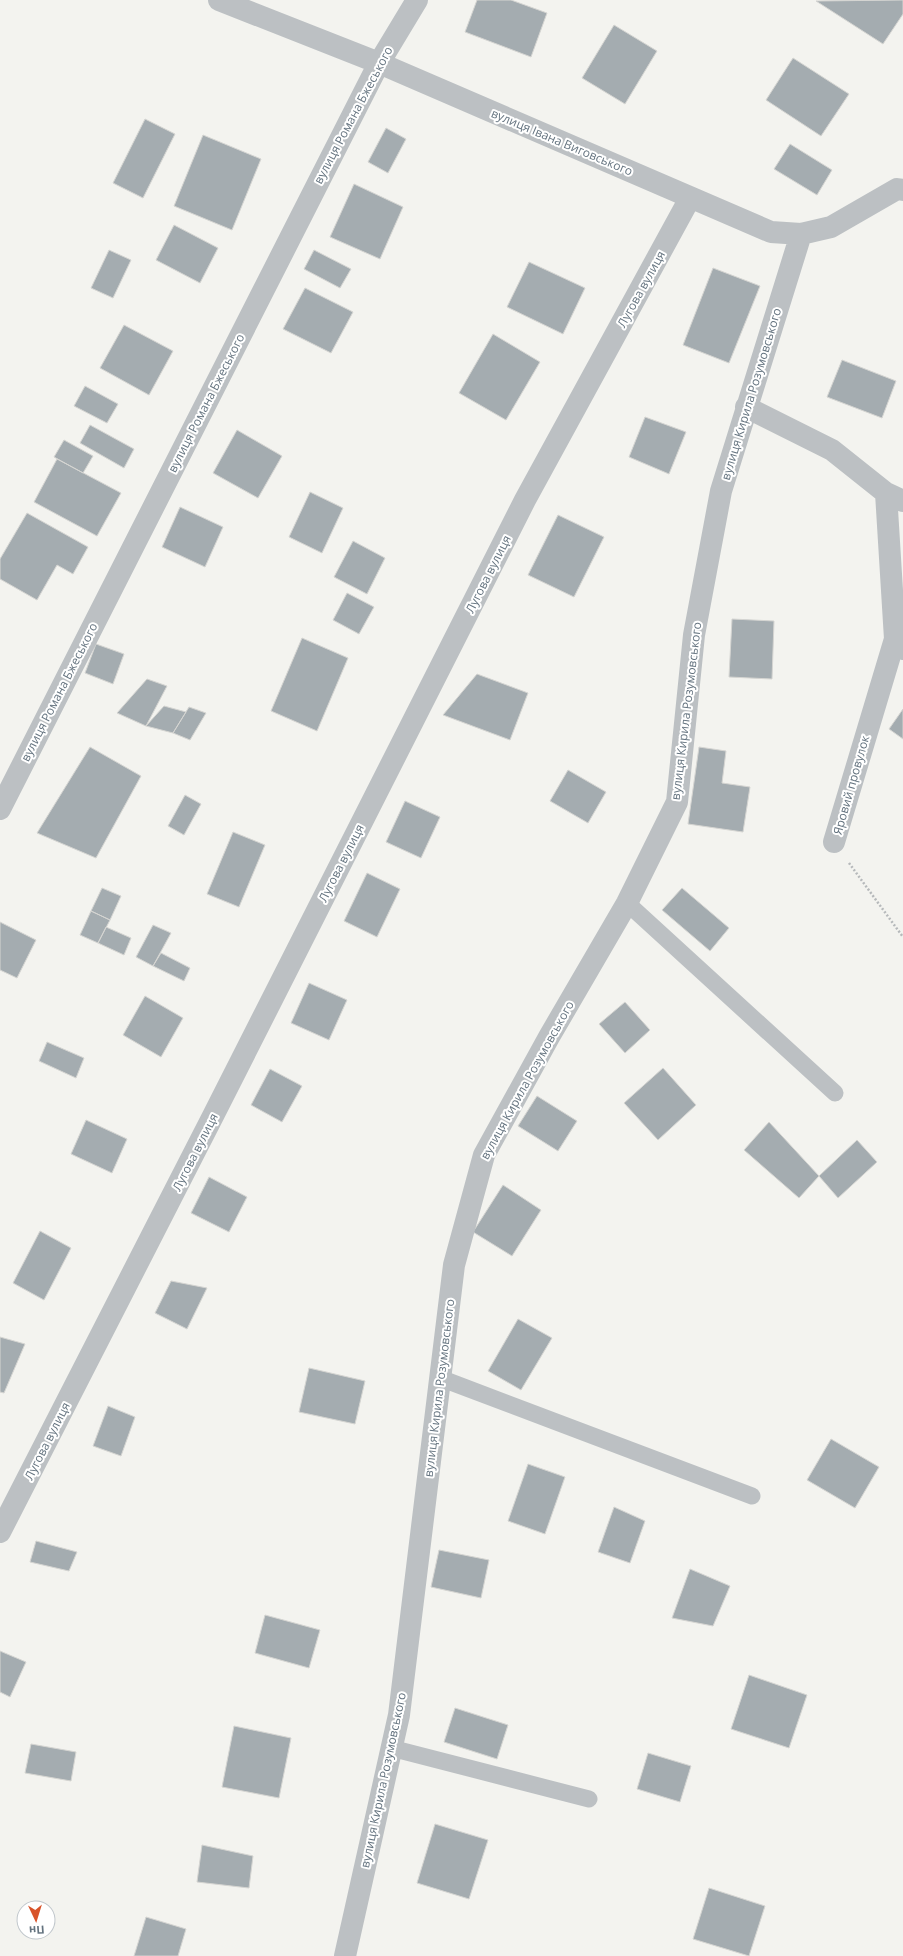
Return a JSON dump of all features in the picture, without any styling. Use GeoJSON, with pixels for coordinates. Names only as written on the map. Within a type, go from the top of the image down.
{"type":"FeatureCollection","features":[{"type":"Feature","properties":{"kind":"street","name":"вулиця Івана Виговського"},"geometry":{"type":"LineString","coordinates":[[219,0],[379,63],[771,232],[801,234],[831,227],[901,188]]}},
{"type":"Feature","properties":{"kind":"street","name":"вулиця Романа Бжеського"},"geometry":{"type":"LineString","coordinates":[[0,809],[379,63],[417,0]]}},
{"type":"Feature","properties":{"kind":"street","name":"Лугова вулиця"},"geometry":{"type":"LineString","coordinates":[[0,1532],[214,1114],[525,500],[690,198]]}},
{"type":"Feature","properties":{"kind":"street","name":"вулиця Кирила Розумовського"},"geometry":{"type":"LineString","coordinates":[[345,1956],[398,1715],[454,1266],[484,1155],[549,1037],[627,903],[677,802],[694,635],[721,491],[801,234]]}},
{"type":"Feature","properties":{"kind":"street"},"geometry":{"type":"LineString","coordinates":[[746,408],[832,450],[895,497],[899,644]]}},
{"type":"Feature","properties":{"kind":"street","name":"Яровий провулок"},"geometry":{"type":"LineString","coordinates":[[834,842],[899,644]]}},
{"type":"Feature","properties":{"kind":"lane"},"geometry":{"type":"LineString","coordinates":[[627,903],[835,1093]]}},
{"type":"Feature","properties":{"kind":"lane"},"geometry":{"type":"LineString","coordinates":[[440,1378],[752,1496]]}},
{"type":"Feature","properties":{"kind":"lane"},"geometry":{"type":"LineString","coordinates":[[391,1748],[589,1800]]}},
{"type":"Feature","properties":{"kind":"path","name":"Яровий провулок"},"geometry":{"type":"LineString","coordinates":[[834,842],[903,937]]}},
{"type":"Feature","properties":{"kind":"building"},"geometry":{"type":"Polygon","coordinates":[[[477,0],[511,0],[547,13],[531,57],[465,32],[477,0]]]}},
{"type":"Feature","properties":{"kind":"building"},"geometry":{"type":"Polygon","coordinates":[[[903,0],[903,14],[883,44],[816,1],[903,0]]]}},
{"type":"Feature","properties":{"kind":"building"},"geometry":{"type":"Polygon","coordinates":[[[614,25],[657,51],[625,104],[582,78],[614,25]]]}},
{"type":"Feature","properties":{"kind":"building"},"geometry":{"type":"Polygon","coordinates":[[[793,58],[849,94],[821,136],[766,100],[793,58]]]}},
{"type":"Feature","properties":{"kind":"building"},"geometry":{"type":"Polygon","coordinates":[[[145,119],[175,134],[143,198],[113,183],[145,119]]]}},
{"type":"Feature","properties":{"kind":"building"},"geometry":{"type":"Polygon","coordinates":[[[386,128],[406,139],[388,173],[368,162],[386,128]]]}},
{"type":"Feature","properties":{"kind":"building"},"geometry":{"type":"Polygon","coordinates":[[[203,135],[261,159],[232,230],[174,206],[203,135]]]}},
{"type":"Feature","properties":{"kind":"building"},"geometry":{"type":"Polygon","coordinates":[[[790,144],[832,170],[817,195],[774,169],[790,144]]]}},
{"type":"Feature","properties":{"kind":"building"},"geometry":{"type":"Polygon","coordinates":[[[354,184],[403,207],[380,259],[330,237],[354,184]]]}},
{"type":"Feature","properties":{"kind":"building"},"geometry":{"type":"Polygon","coordinates":[[[174,225],[218,248],[200,283],[156,260],[174,225]]]}},
{"type":"Feature","properties":{"kind":"building"},"geometry":{"type":"Polygon","coordinates":[[[109,250],[131,260],[113,298],[91,288],[109,250]]]}},
{"type":"Feature","properties":{"kind":"building"},"geometry":{"type":"Polygon","coordinates":[[[314,250],[351,269],[340,288],[304,269],[314,250]]]}},
{"type":"Feature","properties":{"kind":"building"},"geometry":{"type":"Polygon","coordinates":[[[529,262],[585,288],[563,334],[507,307],[529,262]]]}},
{"type":"Feature","properties":{"kind":"building"},"geometry":{"type":"Polygon","coordinates":[[[713,268],[760,286],[729,363],[683,345],[713,268]]]}},
{"type":"Feature","properties":{"kind":"building"},"geometry":{"type":"Polygon","coordinates":[[[305,288],[353,312],[331,353],[283,329],[305,288]]]}},
{"type":"Feature","properties":{"kind":"building"},"geometry":{"type":"Polygon","coordinates":[[[124,325],[173,351],[149,395],[100,368],[124,325]]]}},
{"type":"Feature","properties":{"kind":"building"},"geometry":{"type":"Polygon","coordinates":[[[493,334],[540,362],[506,420],[459,393],[493,334]]]}},
{"type":"Feature","properties":{"kind":"building"},"geometry":{"type":"Polygon","coordinates":[[[842,360],[896,381],[882,418],[827,397],[842,360]]]}},
{"type":"Feature","properties":{"kind":"building"},"geometry":{"type":"Polygon","coordinates":[[[85,386],[118,404],[107,423],[74,406],[85,386]]]}},
{"type":"Feature","properties":{"kind":"building"},"geometry":{"type":"Polygon","coordinates":[[[645,417],[686,432],[669,474],[629,457],[645,417]]]}},
{"type":"Feature","properties":{"kind":"building"},"geometry":{"type":"Polygon","coordinates":[[[90,425],[134,449],[124,468],[80,443],[90,425]]]}},
{"type":"Feature","properties":{"kind":"building"},"geometry":{"type":"Polygon","coordinates":[[[237,430],[282,456],[258,498],[213,473],[237,430]]]}},
{"type":"Feature","properties":{"kind":"building"},"geometry":{"type":"Polygon","coordinates":[[[64,440],[93,456],[83,473],[54,457],[64,440]]]}},
{"type":"Feature","properties":{"kind":"building"},"geometry":{"type":"Polygon","coordinates":[[[57,459],[121,493],[97,536],[34,502],[57,459]]]}},
{"type":"Feature","properties":{"kind":"building"},"geometry":{"type":"Polygon","coordinates":[[[310,492],[343,508],[322,553],[289,537],[310,492]]]}},
{"type":"Feature","properties":{"kind":"building"},"geometry":{"type":"Polygon","coordinates":[[[180,507],[223,527],[205,567],[162,547],[180,507]]]}},
{"type":"Feature","properties":{"kind":"building"},"geometry":{"type":"Polygon","coordinates":[[[27,513],[88,547],[73,574],[57,565],[37,600],[0,579],[0,559],[27,513]]]}},
{"type":"Feature","properties":{"kind":"building"},"geometry":{"type":"Polygon","coordinates":[[[558,515],[604,537],[574,597],[528,575],[558,515]]]}},
{"type":"Feature","properties":{"kind":"building"},"geometry":{"type":"Polygon","coordinates":[[[353,541],[385,558],[367,594],[334,577],[353,541]]]}},
{"type":"Feature","properties":{"kind":"building"},"geometry":{"type":"Polygon","coordinates":[[[347,593],[374,607],[359,634],[333,620],[347,593]]]}},
{"type":"Feature","properties":{"kind":"building"},"geometry":{"type":"Polygon","coordinates":[[[732,619],[774,621],[772,679],[729,677],[732,619]]]}},
{"type":"Feature","properties":{"kind":"building"},"geometry":{"type":"Polygon","coordinates":[[[302,638],[348,658],[317,731],[271,711],[302,638]]]}},
{"type":"Feature","properties":{"kind":"building"},"geometry":{"type":"Polygon","coordinates":[[[96,644],[124,654],[113,684],[85,673],[96,644]]]}},
{"type":"Feature","properties":{"kind":"building"},"geometry":{"type":"Polygon","coordinates":[[[477,674],[528,693],[510,740],[443,715],[477,674]]]}},
{"type":"Feature","properties":{"kind":"building"},"geometry":{"type":"Polygon","coordinates":[[[147,679],[167,686],[146,726],[117,713],[147,679]]]}},
{"type":"Feature","properties":{"kind":"building"},"geometry":{"type":"Polygon","coordinates":[[[164,706],[186,712],[173,733],[146,726],[164,706]]]}},
{"type":"Feature","properties":{"kind":"building"},"geometry":{"type":"Polygon","coordinates":[[[189,707],[206,713],[190,740],[173,733],[189,707]]]}},
{"type":"Feature","properties":{"kind":"building"},"geometry":{"type":"Polygon","coordinates":[[[903,709],[903,739],[889,729],[903,709]]]}},
{"type":"Feature","properties":{"kind":"building"},"geometry":{"type":"Polygon","coordinates":[[[90,747],[141,776],[96,858],[37,833],[90,747]]]}},
{"type":"Feature","properties":{"kind":"building"},"geometry":{"type":"Polygon","coordinates":[[[699,747],[726,751],[722,783],[750,787],[743,832],[688,824],[699,747]]]}},
{"type":"Feature","properties":{"kind":"building"},"geometry":{"type":"Polygon","coordinates":[[[568,770],[606,792],[588,823],[550,801],[568,770]]]}},
{"type":"Feature","properties":{"kind":"building"},"geometry":{"type":"Polygon","coordinates":[[[185,795],[201,804],[184,835],[168,826],[185,795]]]}},
{"type":"Feature","properties":{"kind":"building"},"geometry":{"type":"Polygon","coordinates":[[[405,801],[440,817],[421,858],[386,842],[405,801]]]}},
{"type":"Feature","properties":{"kind":"building"},"geometry":{"type":"Polygon","coordinates":[[[233,832],[265,845],[239,907],[207,894],[233,832]]]}},
{"type":"Feature","properties":{"kind":"building"},"geometry":{"type":"Polygon","coordinates":[[[367,873],[400,889],[377,937],[344,921],[367,873]]]}},
{"type":"Feature","properties":{"kind":"building"},"geometry":{"type":"Polygon","coordinates":[[[102,888],[121,896],[110,920],[91,911],[102,888]]]}},
{"type":"Feature","properties":{"kind":"building"},"geometry":{"type":"Polygon","coordinates":[[[682,888],[729,928],[710,951],[662,910],[682,888]]]}},
{"type":"Feature","properties":{"kind":"building"},"geometry":{"type":"Polygon","coordinates":[[[91,911],[110,920],[98,943],[80,935],[91,911]]]}},
{"type":"Feature","properties":{"kind":"building"},"geometry":{"type":"Polygon","coordinates":[[[0,922],[36,940],[17,978],[0,970],[0,922]]]}},
{"type":"Feature","properties":{"kind":"building"},"geometry":{"type":"Polygon","coordinates":[[[153,925],[171,933],[153,966],[136,957],[153,925]]]}},
{"type":"Feature","properties":{"kind":"building"},"geometry":{"type":"Polygon","coordinates":[[[106,927],[131,938],[124,955],[98,943],[106,927]]]}},
{"type":"Feature","properties":{"kind":"building"},"geometry":{"type":"Polygon","coordinates":[[[161,953],[190,968],[184,981],[153,966],[161,953]]]}},
{"type":"Feature","properties":{"kind":"building"},"geometry":{"type":"Polygon","coordinates":[[[309,983],[347,1000],[329,1040],[291,1023],[309,983]]]}},
{"type":"Feature","properties":{"kind":"building"},"geometry":{"type":"Polygon","coordinates":[[[145,996],[183,1018],[161,1057],[123,1035],[145,996]]]}},
{"type":"Feature","properties":{"kind":"building"},"geometry":{"type":"Polygon","coordinates":[[[625,1002],[650,1030],[625,1053],[599,1024],[625,1002]]]}},
{"type":"Feature","properties":{"kind":"building"},"geometry":{"type":"Polygon","coordinates":[[[47,1042],[84,1058],[76,1078],[39,1061],[47,1042]]]}},
{"type":"Feature","properties":{"kind":"building"},"geometry":{"type":"Polygon","coordinates":[[[663,1068],[696,1105],[658,1140],[624,1103],[663,1068]]]}},
{"type":"Feature","properties":{"kind":"building"},"geometry":{"type":"Polygon","coordinates":[[[270,1069],[302,1086],[282,1122],[251,1105],[270,1069]]]}},
{"type":"Feature","properties":{"kind":"building"},"geometry":{"type":"Polygon","coordinates":[[[537,1096],[577,1121],[558,1151],[518,1126],[537,1096]]]}},
{"type":"Feature","properties":{"kind":"building"},"geometry":{"type":"Polygon","coordinates":[[[86,1120],[127,1139],[112,1173],[71,1154],[86,1120]]]}},
{"type":"Feature","properties":{"kind":"building"},"geometry":{"type":"Polygon","coordinates":[[[769,1122],[819,1176],[799,1198],[744,1150],[769,1122]]]}},
{"type":"Feature","properties":{"kind":"building"},"geometry":{"type":"Polygon","coordinates":[[[857,1140],[877,1162],[838,1198],[819,1176],[857,1140]]]}},
{"type":"Feature","properties":{"kind":"building"},"geometry":{"type":"Polygon","coordinates":[[[209,1177],[247,1197],[229,1232],[191,1213],[209,1177]]]}},
{"type":"Feature","properties":{"kind":"building"},"geometry":{"type":"Polygon","coordinates":[[[503,1185],[541,1210],[512,1256],[473,1232],[503,1185]]]}},
{"type":"Feature","properties":{"kind":"building"},"geometry":{"type":"Polygon","coordinates":[[[40,1231],[71,1248],[44,1300],[13,1283],[40,1231]]]}},
{"type":"Feature","properties":{"kind":"building"},"geometry":{"type":"Polygon","coordinates":[[[171,1281],[207,1288],[187,1329],[155,1313],[171,1281]]]}},
{"type":"Feature","properties":{"kind":"building"},"geometry":{"type":"Polygon","coordinates":[[[518,1319],[552,1338],[521,1390],[488,1371],[518,1319]]]}},
{"type":"Feature","properties":{"kind":"building"},"geometry":{"type":"Polygon","coordinates":[[[0,1337],[25,1344],[4,1393],[0,1392],[0,1337]]]}},
{"type":"Feature","properties":{"kind":"building"},"geometry":{"type":"Polygon","coordinates":[[[309,1368],[365,1381],[355,1424],[299,1412],[309,1368]]]}},
{"type":"Feature","properties":{"kind":"building"},"geometry":{"type":"Polygon","coordinates":[[[108,1406],[135,1417],[121,1456],[93,1446],[108,1406]]]}},
{"type":"Feature","properties":{"kind":"building"},"geometry":{"type":"Polygon","coordinates":[[[831,1439],[879,1467],[855,1508],[807,1480],[831,1439]]]}},
{"type":"Feature","properties":{"kind":"building"},"geometry":{"type":"Polygon","coordinates":[[[528,1464],[565,1477],[545,1534],[508,1521],[528,1464]]]}},
{"type":"Feature","properties":{"kind":"building"},"geometry":{"type":"Polygon","coordinates":[[[614,1507],[645,1521],[630,1563],[598,1552],[614,1507]]]}},
{"type":"Feature","properties":{"kind":"building"},"geometry":{"type":"Polygon","coordinates":[[[36,1541],[77,1552],[69,1571],[30,1562],[36,1541]]]}},
{"type":"Feature","properties":{"kind":"building"},"geometry":{"type":"Polygon","coordinates":[[[439,1550],[489,1560],[481,1598],[431,1587],[439,1550]]]}},
{"type":"Feature","properties":{"kind":"building"},"geometry":{"type":"Polygon","coordinates":[[[690,1569],[730,1586],[713,1626],[672,1618],[690,1569]]]}},
{"type":"Feature","properties":{"kind":"building"},"geometry":{"type":"Polygon","coordinates":[[[265,1615],[320,1630],[309,1668],[255,1653],[265,1615]]]}},
{"type":"Feature","properties":{"kind":"building"},"geometry":{"type":"Polygon","coordinates":[[[0,1651],[26,1662],[10,1697],[0,1692],[0,1651]]]}},
{"type":"Feature","properties":{"kind":"building"},"geometry":{"type":"Polygon","coordinates":[[[749,1675],[807,1695],[789,1748],[731,1729],[749,1675]]]}},
{"type":"Feature","properties":{"kind":"building"},"geometry":{"type":"Polygon","coordinates":[[[455,1708],[508,1725],[497,1759],[444,1742],[455,1708]]]}},
{"type":"Feature","properties":{"kind":"building"},"geometry":{"type":"Polygon","coordinates":[[[234,1726],[291,1738],[279,1798],[222,1787],[234,1726]]]}},
{"type":"Feature","properties":{"kind":"building"},"geometry":{"type":"Polygon","coordinates":[[[31,1744],[76,1752],[71,1781],[25,1773],[31,1744]]]}},
{"type":"Feature","properties":{"kind":"building"},"geometry":{"type":"Polygon","coordinates":[[[648,1753],[691,1766],[680,1802],[637,1789],[648,1753]]]}},
{"type":"Feature","properties":{"kind":"building"},"geometry":{"type":"Polygon","coordinates":[[[435,1824],[488,1840],[469,1899],[417,1883],[435,1824]]]}},
{"type":"Feature","properties":{"kind":"building"},"geometry":{"type":"Polygon","coordinates":[[[202,1845],[253,1856],[249,1888],[197,1882],[202,1845]]]}},
{"type":"Feature","properties":{"kind":"building"},"geometry":{"type":"Polygon","coordinates":[[[709,1888],[765,1906],[749,1956],[693,1939],[709,1888]]]}},
{"type":"Feature","properties":{"kind":"building"},"geometry":{"type":"Polygon","coordinates":[[[146,1917],[186,1929],[178,1956],[134,1956],[146,1917]]]}}]}
